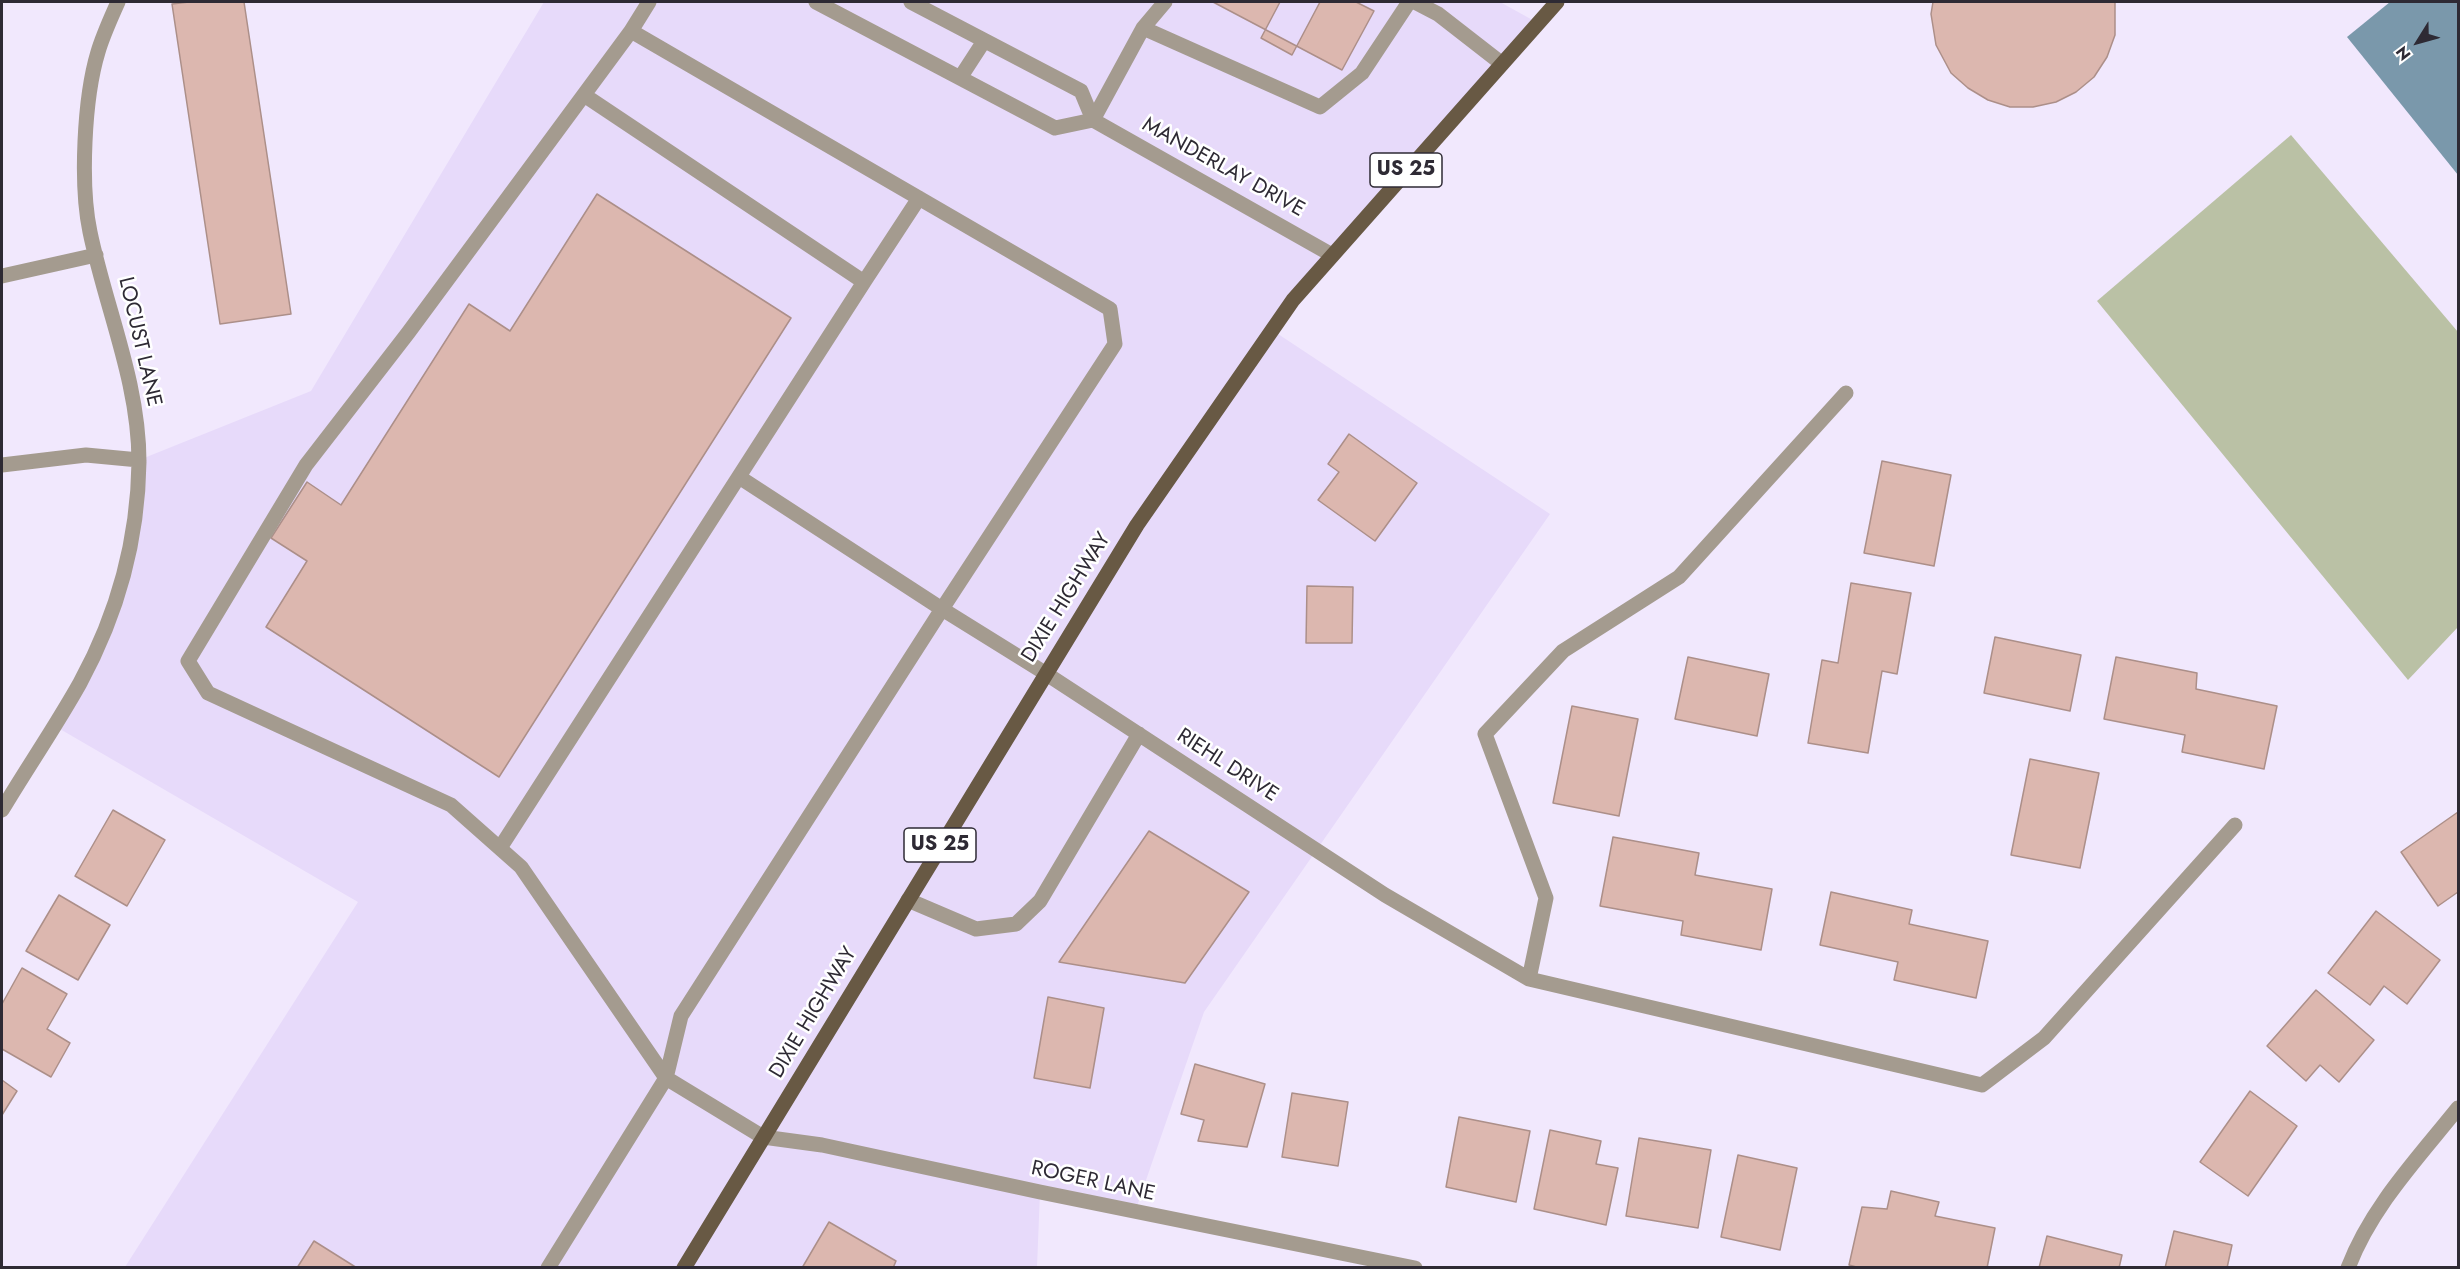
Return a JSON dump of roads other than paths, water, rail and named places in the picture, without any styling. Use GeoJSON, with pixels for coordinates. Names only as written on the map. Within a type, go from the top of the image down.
{"type":"FeatureCollection","features":[{"type":"Feature","properties":{"kind":"main road","name":"DIXIE HIGHWAY"},"geometry":{"type":"LineString","coordinates":[[684,1268],[1137,525],[1293,300],[1557,2]]}},
{"type":"Feature","properties":{"kind":"street","name":"LOCUST LANE"},"geometry":{"type":"LineString","coordinates":[[2,810],[80,683],[106,628],[124,574],[135,522],[139,460],[132,389],[90,231],[85,172],[87,115],[97,53],[118,2]]}},
{"type":"Feature","properties":{"kind":"street"},"geometry":{"type":"LineString","coordinates":[[649,2],[631,31],[584,95],[306,465],[188,661],[208,693],[451,805],[521,867],[666,1078],[763,1137]]}},
{"type":"Feature","properties":{"kind":"street"},"geometry":{"type":"LineString","coordinates":[[816,2],[1055,128],[1093,120],[1143,28],[1165,2]]}},
{"type":"Feature","properties":{"kind":"street"},"geometry":{"type":"LineString","coordinates":[[911,2],[1081,91],[1093,120]]}},
{"type":"Feature","properties":{"kind":"street"},"geometry":{"type":"LineString","coordinates":[[1143,28],[1320,107],[1362,73],[1409,2]]}},
{"type":"Feature","properties":{"kind":"street"},"geometry":{"type":"LineString","coordinates":[[1415,2],[1438,14],[1501,63]]}},
{"type":"Feature","properties":{"kind":"street"},"geometry":{"type":"LineString","coordinates":[[548,1268],[666,1078],[681,1016],[1115,344],[1110,309],[631,31]]}},
{"type":"Feature","properties":{"kind":"street"},"geometry":{"type":"LineString","coordinates":[[960,78],[984,41]]}},
{"type":"Feature","properties":{"kind":"street"},"geometry":{"type":"LineString","coordinates":[[584,95],[864,282]]}},
{"type":"Feature","properties":{"kind":"street","name":"MANDERLAY DRIVE"},"geometry":{"type":"LineString","coordinates":[[1093,120],[1332,255]]}},
{"type":"Feature","properties":{"kind":"street"},"geometry":{"type":"LineString","coordinates":[[500,848],[919,198]]}},
{"type":"Feature","properties":{"kind":"street"},"geometry":{"type":"LineString","coordinates":[[2,276],[96,255]]}},
{"type":"Feature","properties":{"kind":"street"},"geometry":{"type":"LineString","coordinates":[[1529,979],[1546,898],[1485,734],[1563,651],[1679,577],[1846,393]]}},
{"type":"Feature","properties":{"kind":"street"},"geometry":{"type":"LineString","coordinates":[[2,465],[86,455],[139,460]]}},
{"type":"Feature","properties":{"kind":"street","name":"RIEHL DRIVE"},"geometry":{"type":"LineString","coordinates":[[739,477],[1386,895],[1529,979],[1982,1084],[2044,1038],[2235,825]]}},
{"type":"Feature","properties":{"kind":"street"},"geometry":{"type":"LineString","coordinates":[[908,900],[976,929],[1016,924],[1040,901],[1139,734]]}},
{"type":"Feature","properties":{"kind":"street"},"geometry":{"type":"LineString","coordinates":[[2348,1268],[2366,1228],[2394,1186],[2458,1108]]}},
{"type":"Feature","properties":{"kind":"street","name":"ROGER LANE"},"geometry":{"type":"LineString","coordinates":[[763,1137],[822,1145],[1415,1268]]}},
{"type":"Feature","properties":{"kind":"water"},"geometry":{"type":"Polygon","coordinates":[[[2390,2],[2458,2],[2458,175],[2347,37],[2390,2]]]}}]}
